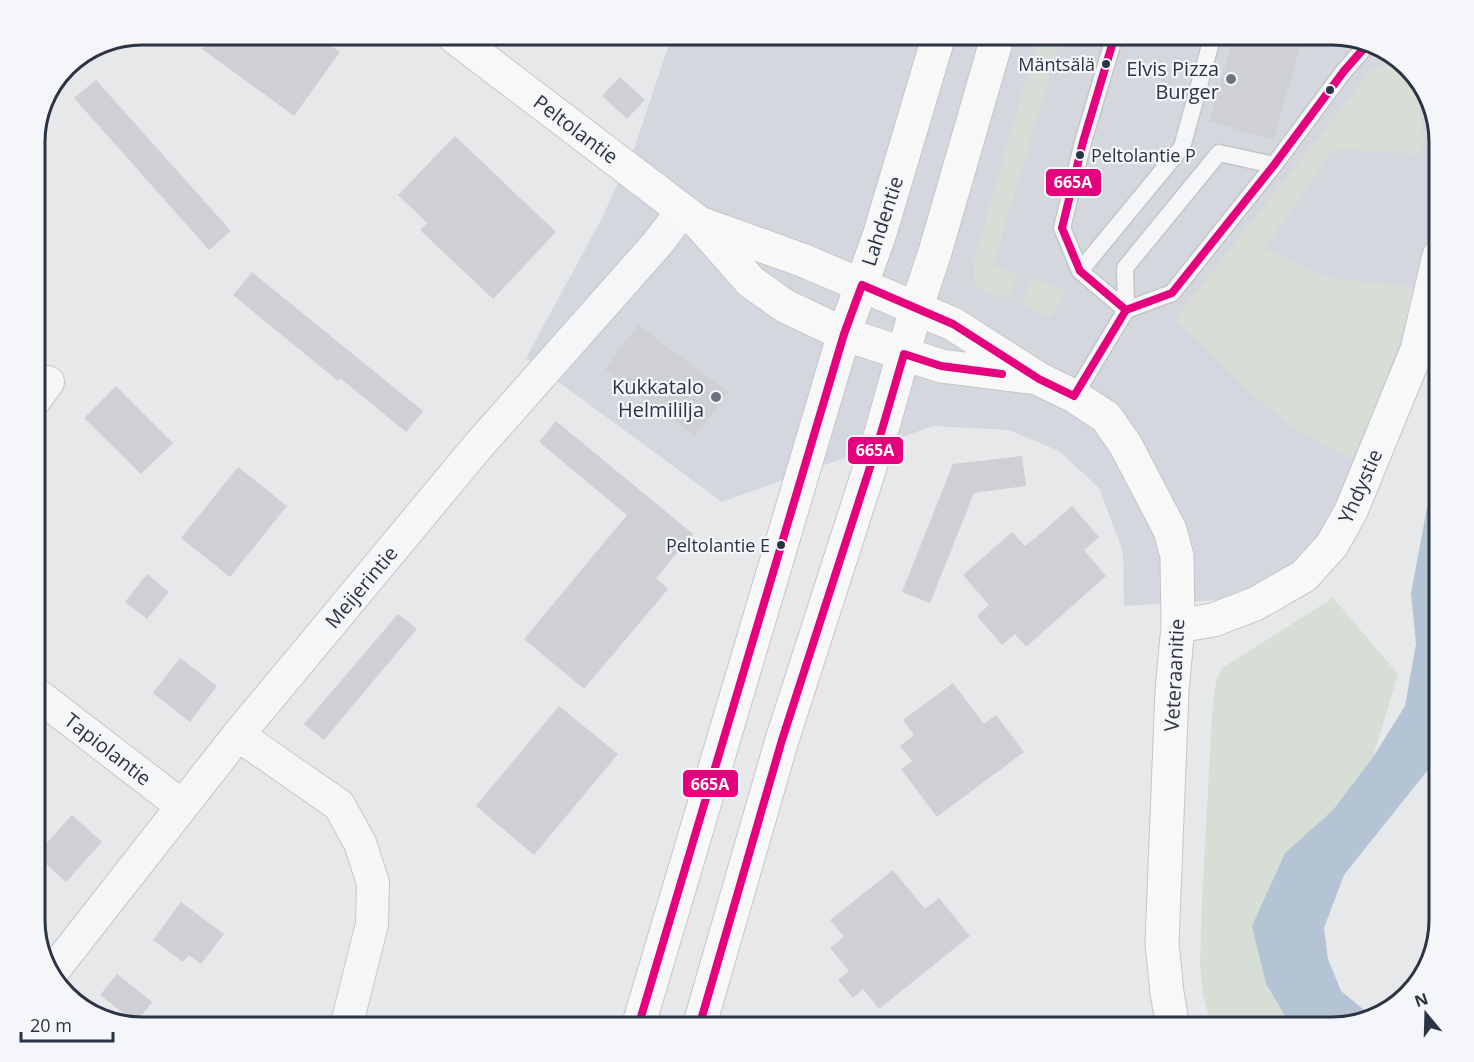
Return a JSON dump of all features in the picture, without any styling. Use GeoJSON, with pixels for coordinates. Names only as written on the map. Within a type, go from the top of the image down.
{"type":"FeatureCollection","features":[{"type":"Feature","properties":{"kind":"main road","name":"Peltolantie"},"geometry":{"type":"LineString","coordinates":[[466,45],[691,216],[751,282],[785,306],[844,334]]}},
{"type":"Feature","properties":{"kind":"main road","name":"Lahdentie"},"geometry":{"type":"LineString","coordinates":[[641,1017],[844,334],[880,233],[936,45]]}},
{"type":"Feature","properties":{"kind":"main road"},"geometry":{"type":"LineString","coordinates":[[702,1017],[782,740],[881,433],[995,45]]}},
{"type":"Feature","properties":{"kind":"main road","name":"Peltolantie"},"geometry":{"type":"LineString","coordinates":[[691,216],[862,285]]}},
{"type":"Feature","properties":{"kind":"main road","name":"Veteraanitie"},"geometry":{"type":"LineString","coordinates":[[862,285],[952,324],[1106,417],[1125,444],[1170,530],[1177,556],[1178,626],[1172,692],[1162,943],[1171,1017]]}},
{"type":"Feature","properties":{"kind":"main road","name":"Yhdystie"},"geometry":{"type":"LineString","coordinates":[[1178,626],[1213,620],[1255,604],[1304,576],[1332,545],[1351,511],[1417,350],[1429,301]]}},
{"type":"Feature","properties":{"kind":"main road","name":"Veteraanitie"},"geometry":{"type":"LineString","coordinates":[[844,334],[941,366],[1040,379]]}},
{"type":"Feature","properties":{"kind":"street","name":"Meijerintie"},"geometry":{"type":"LineString","coordinates":[[57,966],[238,735],[478,445],[657,244],[691,216]]}},
{"type":"Feature","properties":{"kind":"street","name":"Tapiolantie"},"geometry":{"type":"LineString","coordinates":[[45,701],[182,806]]}},
{"type":"Feature","properties":{"kind":"street"},"geometry":{"type":"LineString","coordinates":[[238,735],[339,805],[360,843],[373,884],[372,924],[349,1017]]}},
{"type":"Feature","properties":{"kind":"lane"},"geometry":{"type":"LineString","coordinates":[[1111,45],[1083,142],[1062,228],[1080,271],[1126,310]]}},
{"type":"Feature","properties":{"kind":"lane"},"geometry":{"type":"LineString","coordinates":[[1080,271],[1182,147],[1210,45]]}},
{"type":"Feature","properties":{"kind":"lane"},"geometry":{"type":"LineString","coordinates":[[1126,310],[1172,293],[1363,50]]}},
{"type":"Feature","properties":{"kind":"lane"},"geometry":{"type":"LineString","coordinates":[[1074,396],[1126,310],[1125,268],[1219,153],[1274,165]]}},
{"type":"Feature","properties":{"kind":"shaded area"},"geometry":{"type":"Polygon","coordinates":[[[669,45],[1332,45],[1363,50],[1391,65],[1405,78],[1419,99],[1426,117],[1429,142],[1429,355],[1307,565],[1234,599],[1124,606],[1123,552],[1099,488],[1059,451],[1009,430],[933,426],[722,502],[526,358],[602,218],[635,146],[669,45]]]}},
{"type":"Feature","properties":{"kind":"shaded area"},"geometry":{"type":"Polygon","coordinates":[[[1036,45],[1059,45],[993,266],[1017,275],[1009,298],[989,294],[974,283],[973,264],[1036,45]]]}},
{"type":"Feature","properties":{"kind":"shaded area"},"geometry":{"type":"Polygon","coordinates":[[[1388,63],[1413,88],[1417,96],[1425,146],[1417,154],[1334,149],[1265,248],[1326,277],[1417,288],[1378,401],[1351,459],[1291,426],[1246,389],[1175,319],[1372,69],[1388,63]]]}},
{"type":"Feature","properties":{"kind":"shaded area"},"geometry":{"type":"Polygon","coordinates":[[[1032,278],[1067,292],[1050,318],[1021,304],[1032,278]]]}},
{"type":"Feature","properties":{"kind":"shaded area"},"geometry":{"type":"Polygon","coordinates":[[[1333,598],[1398,674],[1373,757],[1333,810],[1285,853],[1266,984],[1286,1017],[1209,1017],[1203,995],[1200,964],[1202,902],[1212,716],[1216,681],[1222,668],[1333,598]]]}},
{"type":"Feature","properties":{"kind":"water"},"geometry":{"type":"Polygon","coordinates":[[[1429,505],[1429,769],[1344,875],[1324,928],[1328,959],[1341,991],[1365,1011],[1332,1017],[1286,1017],[1266,984],[1252,926],[1285,853],[1333,810],[1373,757],[1405,706],[1416,644],[1411,593],[1429,505]]]}},
{"type":"Feature","properties":{"kind":"building"},"geometry":{"type":"Polygon","coordinates":[[[205,45],[330,45],[340,52],[294,116],[202,49],[205,45]]]}},
{"type":"Feature","properties":{"kind":"building"},"geometry":{"type":"Polygon","coordinates":[[[1232,45],[1301,45],[1273,140],[1209,121],[1232,45]]]}},
{"type":"Feature","properties":{"kind":"building"},"geometry":{"type":"Polygon","coordinates":[[[620,77],[645,100],[627,119],[602,96],[620,77]]]}},
{"type":"Feature","properties":{"kind":"building"},"geometry":{"type":"Polygon","coordinates":[[[96,80],[231,231],[209,250],[74,98],[96,80]]]}},
{"type":"Feature","properties":{"kind":"building"},"geometry":{"type":"Polygon","coordinates":[[[455,136],[556,232],[493,299],[420,230],[427,223],[398,195],[455,136]]]}},
{"type":"Feature","properties":{"kind":"building"},"geometry":{"type":"Polygon","coordinates":[[[252,272],[423,411],[406,432],[340,378],[338,381],[233,295],[252,272]]]}},
{"type":"Feature","properties":{"kind":"building"},"geometry":{"type":"Polygon","coordinates":[[[638,325],[728,392],[695,436],[605,369],[638,325]]]}},
{"type":"Feature","properties":{"kind":"building"},"geometry":{"type":"Polygon","coordinates":[[[116,386],[173,443],[141,474],[84,418],[116,386]]]}},
{"type":"Feature","properties":{"kind":"building"},"geometry":{"type":"Polygon","coordinates":[[[556,421],[693,534],[656,578],[668,589],[584,689],[524,639],[627,515],[539,442],[556,421]]]}},
{"type":"Feature","properties":{"kind":"building"},"geometry":{"type":"Polygon","coordinates":[[[1022,456],[1026,486],[974,493],[930,603],[902,592],[953,464],[1022,456]]]}},
{"type":"Feature","properties":{"kind":"building"},"geometry":{"type":"Polygon","coordinates":[[[238,467],[287,506],[230,577],[181,538],[238,467]]]}},
{"type":"Feature","properties":{"kind":"building"},"geometry":{"type":"Polygon","coordinates":[[[1072,506],[1099,537],[1084,550],[1106,576],[1026,647],[1015,634],[1002,645],[977,616],[989,605],[963,575],[1012,532],[1025,546],[1072,506]]]}},
{"type":"Feature","properties":{"kind":"building"},"geometry":{"type":"Polygon","coordinates":[[[147,574],[169,592],[147,619],[125,602],[147,574]]]}},
{"type":"Feature","properties":{"kind":"building"},"geometry":{"type":"Polygon","coordinates":[[[398,614],[417,629],[324,740],[304,724],[398,614]]]}},
{"type":"Feature","properties":{"kind":"building"},"geometry":{"type":"Polygon","coordinates":[[[180,658],[217,686],[190,722],[153,693],[180,658]]]}},
{"type":"Feature","properties":{"kind":"building"},"geometry":{"type":"Polygon","coordinates":[[[953,683],[984,724],[996,715],[1024,752],[937,817],[901,769],[912,761],[900,746],[914,735],[903,720],[953,683]]]}},
{"type":"Feature","properties":{"kind":"building"},"geometry":{"type":"Polygon","coordinates":[[[559,706],[618,754],[534,855],[476,806],[559,706]]]}},
{"type":"Feature","properties":{"kind":"building"},"geometry":{"type":"Polygon","coordinates":[[[72,815],[102,842],[66,882],[45,863],[45,845],[72,815]]]}},
{"type":"Feature","properties":{"kind":"building"},"geometry":{"type":"Polygon","coordinates":[[[893,870],[925,909],[939,898],[970,936],[879,1009],[863,989],[853,998],[838,980],[849,971],[830,948],[844,937],[830,920],[893,870]]]}},
{"type":"Feature","properties":{"kind":"building"},"geometry":{"type":"Polygon","coordinates":[[[181,902],[224,934],[201,964],[189,955],[183,962],[153,940],[181,902]]]}},
{"type":"Feature","properties":{"kind":"building"},"geometry":{"type":"Polygon","coordinates":[[[117,974],[152,1002],[141,1017],[130,1016],[100,995],[117,974]]]}},
{"type":"Feature","properties":{"kind":"transit line","name":"665A"},"geometry":{"type":"LineString","coordinates":[[1112,45],[1083,142],[1062,228],[1080,271],[1126,310]]}},
{"type":"Feature","properties":{"kind":"transit line","name":"665A"},"geometry":{"type":"LineString","coordinates":[[1074,396],[1126,310],[1172,293],[1363,50]]}},
{"type":"Feature","properties":{"kind":"transit line","name":"665A"},"geometry":{"type":"LineString","coordinates":[[641,1017],[844,334],[862,285],[953,324],[1039,379],[1074,396]]}},
{"type":"Feature","properties":{"kind":"transit line","name":"665A"},"geometry":{"type":"LineString","coordinates":[[702,1017],[782,740],[881,433],[904,354],[941,366],[1002,374]]}},
{"type":"Feature","properties":{"kind":"place","name":"Mäntsälä"},"geometry":{"type":"Point","coordinates":[1106,64]}},
{"type":"Feature","properties":{"kind":"place","name":"Elvis Pizza Burger"},"geometry":{"type":"Point","coordinates":[1231,79]}},
{"type":"Feature","properties":{"kind":"place","name":"Peltolantie P"},"geometry":{"type":"Point","coordinates":[1080,155]}},
{"type":"Feature","properties":{"kind":"place","name":"Kukkatalo Helmililja"},"geometry":{"type":"Point","coordinates":[716,397]}},
{"type":"Feature","properties":{"kind":"place","name":"Peltolantie E"},"geometry":{"type":"Point","coordinates":[781,545]}}]}
